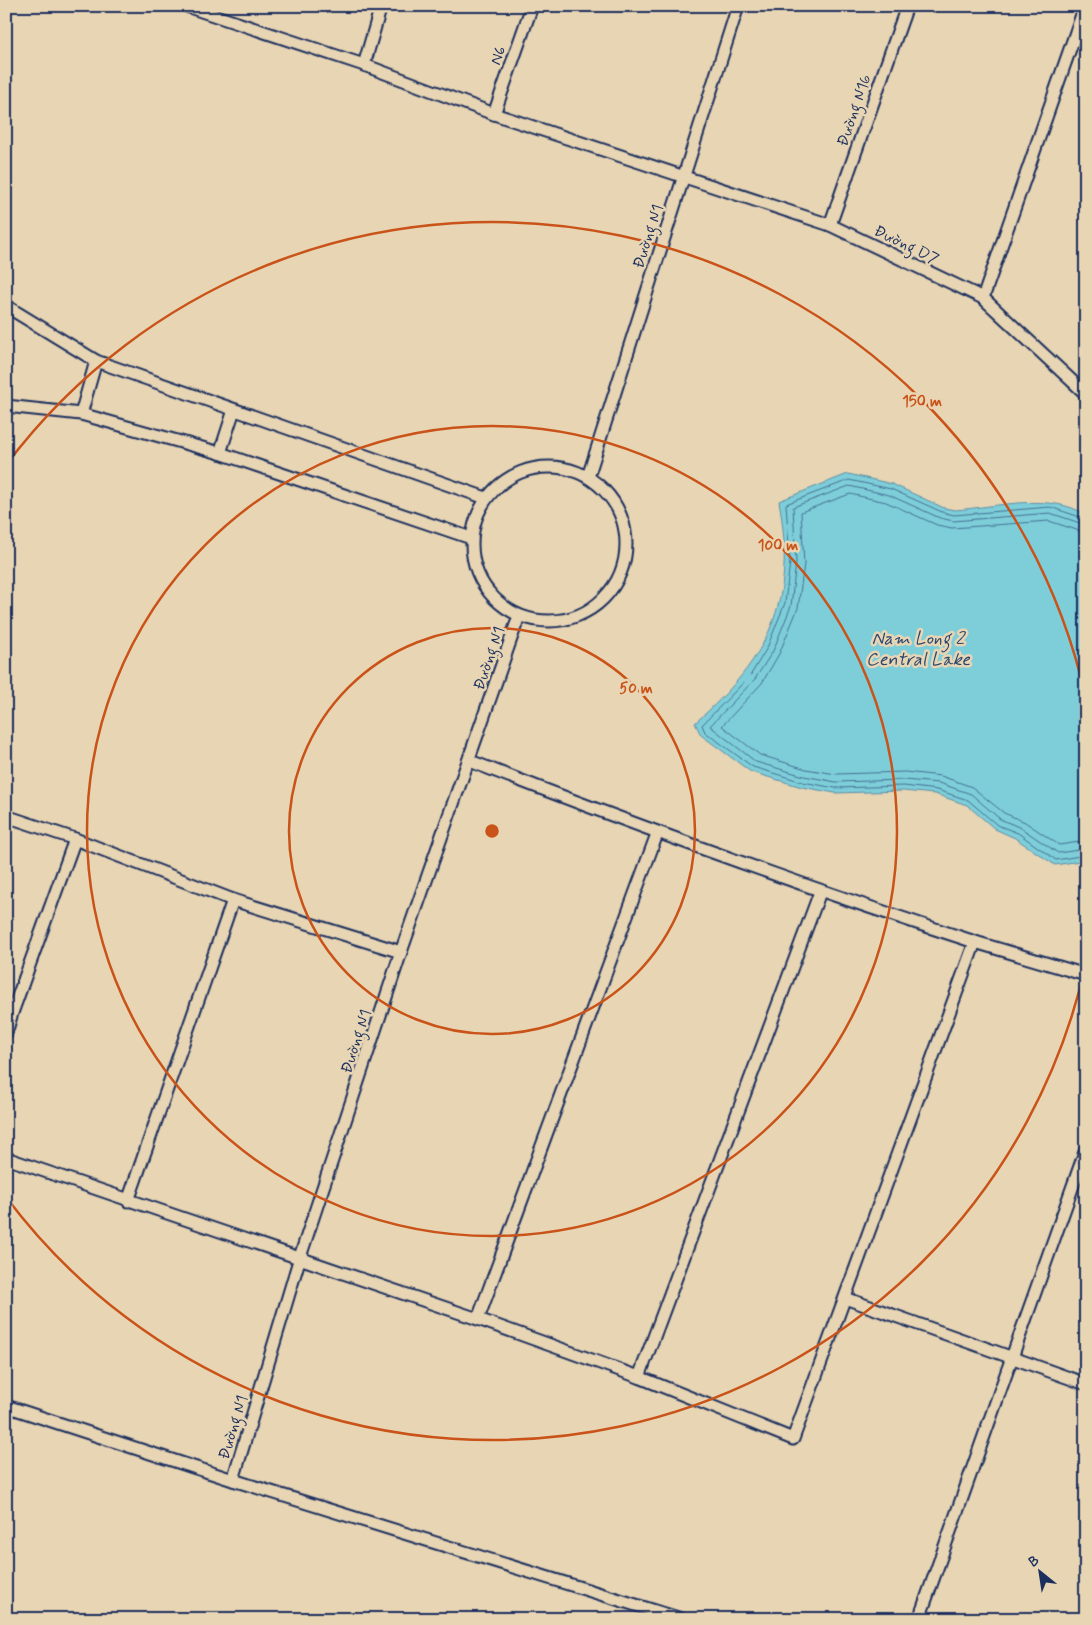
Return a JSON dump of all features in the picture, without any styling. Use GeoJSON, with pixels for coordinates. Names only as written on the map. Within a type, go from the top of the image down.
{"type":"FeatureCollection","features":[{"type":"Feature","properties":{"kind":"lane","name":"Đường D7"},"geometry":{"type":"LineString","coordinates":[[186,6],[364,65],[494,114],[830,225],[983,298],[1086,394]]}},
{"type":"Feature","properties":{"kind":"lane"},"geometry":{"type":"LineString","coordinates":[[364,65],[381,6]]}},
{"type":"Feature","properties":{"kind":"lane","name":"N6"},"geometry":{"type":"LineString","coordinates":[[494,114],[532,6]]}},
{"type":"Feature","properties":{"kind":"lane","name":"Đường N1"},"geometry":{"type":"LineString","coordinates":[[588,477],[738,6]]}},
{"type":"Feature","properties":{"kind":"lane","name":"Đường N16"},"geometry":{"type":"LineString","coordinates":[[830,225],[907,6]]}},
{"type":"Feature","properties":{"kind":"lane"},"geometry":{"type":"LineString","coordinates":[[983,298],[1086,6]]}},
{"type":"Feature","properties":{"kind":"lane"},"geometry":{"type":"LineString","coordinates":[[6,306],[96,361],[486,498]]}},
{"type":"Feature","properties":{"kind":"lane"},"geometry":{"type":"LineString","coordinates":[[81,414],[96,361]]}},
{"type":"Feature","properties":{"kind":"lane"},"geometry":{"type":"LineString","coordinates":[[6,406],[81,414],[220,453],[471,538]]}},
{"type":"Feature","properties":{"kind":"lane"},"geometry":{"type":"LineString","coordinates":[[220,453],[234,410]]}},
{"type":"Feature","properties":{"kind":"lane","name":"Đường N1"},"geometry":{"type":"LineString","coordinates":[[544,467],[567,468],[588,477],[608,493],[621,515],[626,540],[623,566],[612,589],[593,607],[570,618],[545,621],[519,616],[498,604],[483,585],[473,563],[471,538],[476,518],[486,498],[502,482],[529,470],[544,467]]}},
{"type":"Feature","properties":{"kind":"lane","name":"Đường N1"},"geometry":{"type":"LineString","coordinates":[[233,1480],[300,1257],[401,952],[470,761],[519,616]]}},
{"type":"Feature","properties":{"kind":"lane"},"geometry":{"type":"LineString","coordinates":[[470,761],[657,834],[820,892],[974,942],[1086,975]]}},
{"type":"Feature","properties":{"kind":"lane"},"geometry":{"type":"LineString","coordinates":[[6,816],[233,900],[401,952]]}},
{"type":"Feature","properties":{"kind":"lane"},"geometry":{"type":"LineString","coordinates":[[478,1319],[657,834]]}},
{"type":"Feature","properties":{"kind":"lane"},"geometry":{"type":"LineString","coordinates":[[6,1033],[9,1012],[75,840]]}},
{"type":"Feature","properties":{"kind":"lane"},"geometry":{"type":"LineString","coordinates":[[639,1377],[820,892]]}},
{"type":"Feature","properties":{"kind":"lane"},"geometry":{"type":"LineString","coordinates":[[128,1201],[233,900]]}},
{"type":"Feature","properties":{"kind":"lane"},"geometry":{"type":"LineString","coordinates":[[6,1158],[478,1319],[639,1377],[794,1439],[974,942]]}},
{"type":"Feature","properties":{"kind":"lane"},"geometry":{"type":"LineString","coordinates":[[919,1619],[1086,1149]]}},
{"type":"Feature","properties":{"kind":"lane"},"geometry":{"type":"LineString","coordinates":[[845,1298],[1086,1384]]}},
{"type":"Feature","properties":{"kind":"lane"},"geometry":{"type":"LineString","coordinates":[[6,1406],[233,1480],[681,1619]]}},
{"type":"Feature","properties":{"kind":"water","name":"Nam Long 2 Central Lake"},"geometry":{"type":"Polygon","coordinates":[[[848,474],[892,484],[944,508],[955,510],[1005,504],[1040,503],[1057,504],[1072,508],[1086,515],[1086,860],[1055,865],[1015,838],[995,829],[967,805],[935,794],[903,791],[835,793],[802,787],[751,772],[701,735],[695,723],[721,699],[742,675],[759,651],[772,625],[780,598],[784,569],[784,537],[779,501],[848,474]]]}}]}
